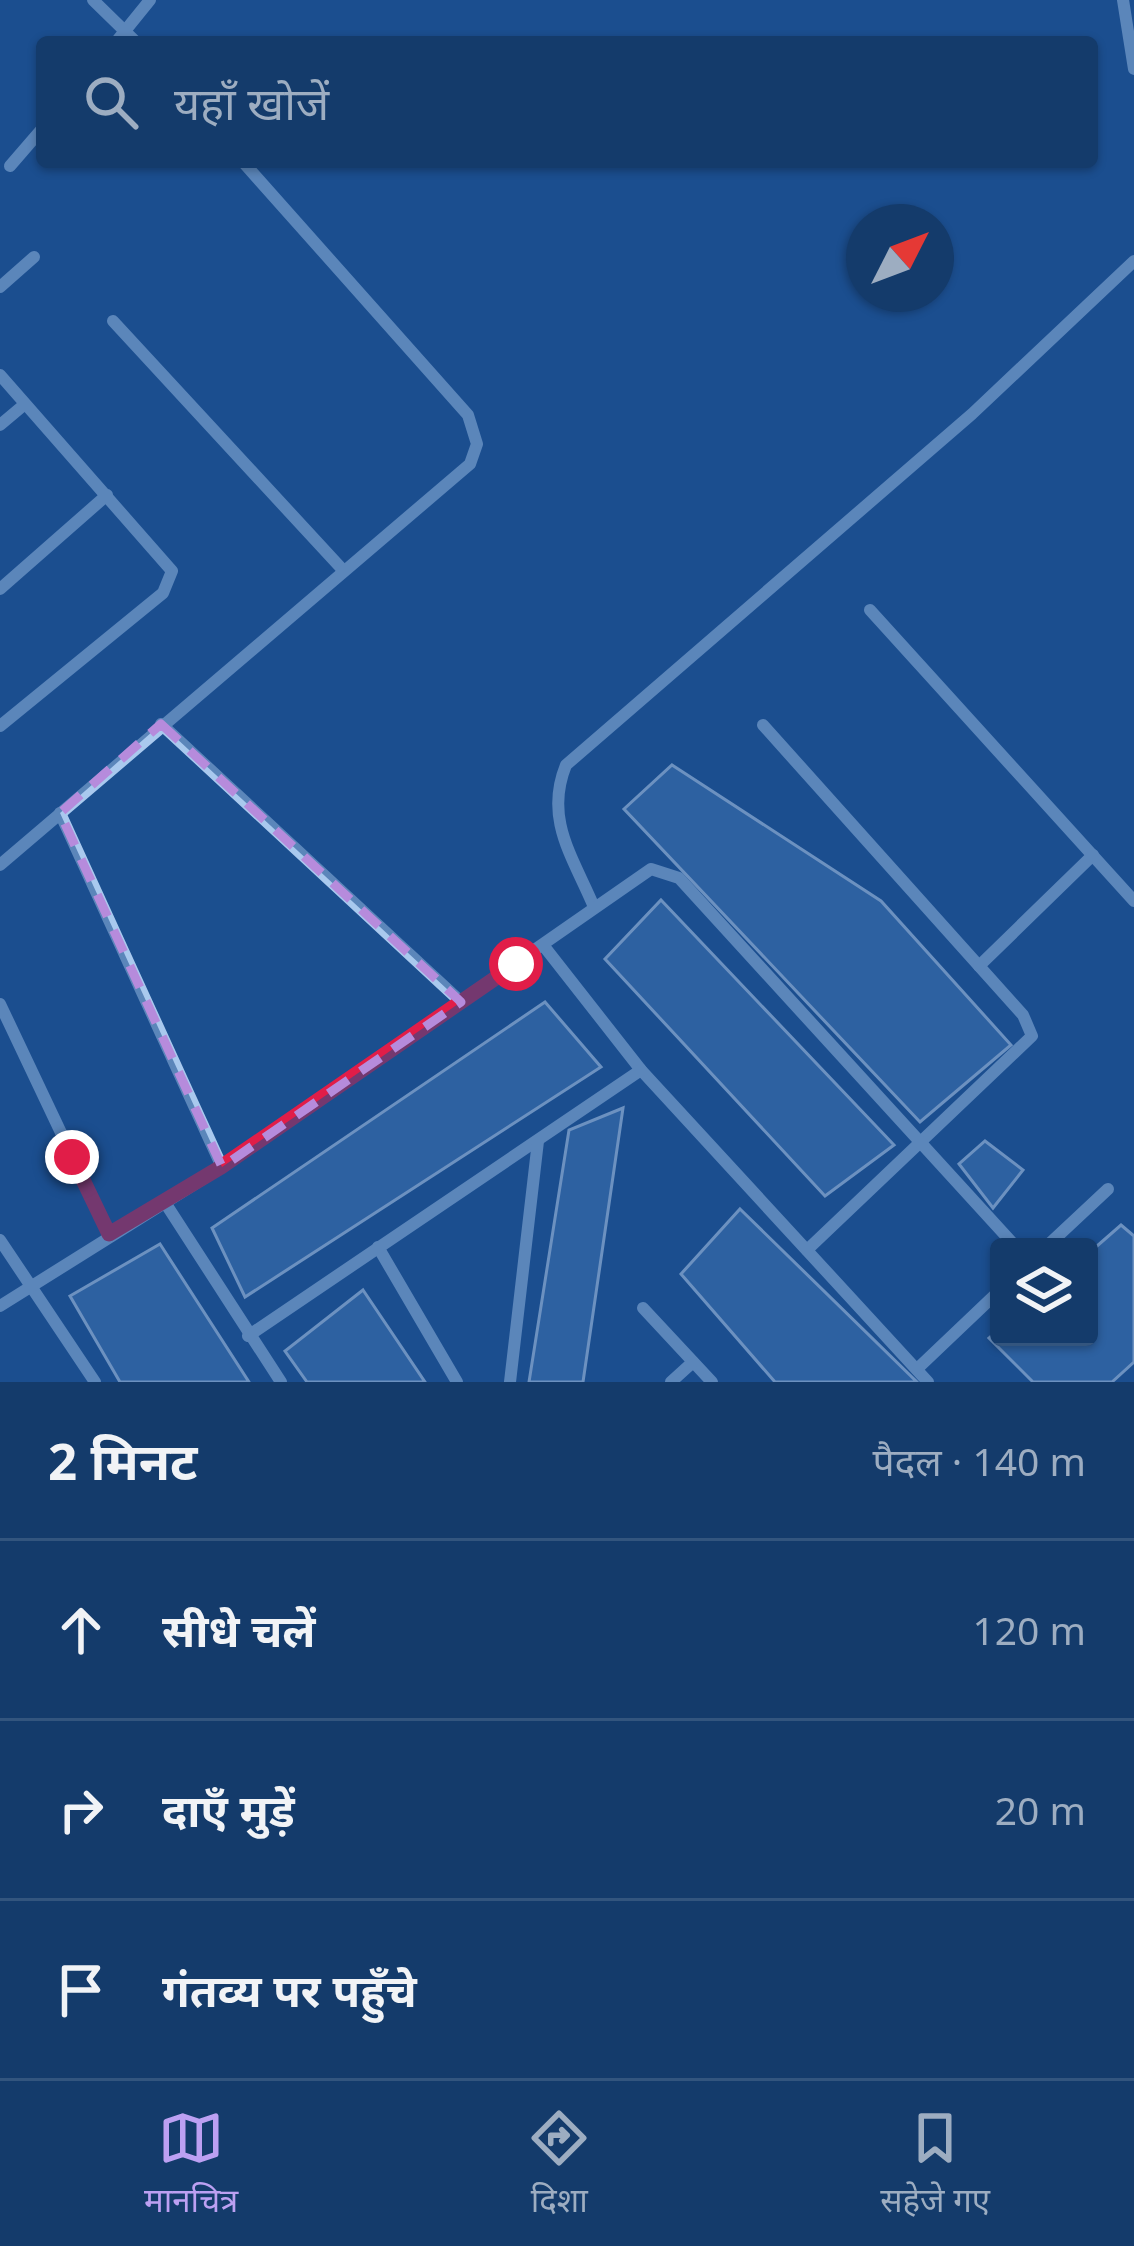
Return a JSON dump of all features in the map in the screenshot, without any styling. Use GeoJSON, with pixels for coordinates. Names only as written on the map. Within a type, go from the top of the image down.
{"type":"FeatureCollection","features":[{"type":"Feature","properties":{"kind":"street"},"geometry":{"type":"LineString","coordinates":[[93,0],[124,36]]}},
{"type":"Feature","properties":{"kind":"street"},"geometry":{"type":"LineString","coordinates":[[127,36],[150,0]]}},
{"type":"Feature","properties":{"kind":"street"},"geometry":{"type":"LineString","coordinates":[[1123,0],[1134,69]]}},
{"type":"Feature","properties":{"kind":"street"},"geometry":{"type":"LineString","coordinates":[[10,166],[36,136]]}},
{"type":"Feature","properties":{"kind":"street"},"geometry":{"type":"LineString","coordinates":[[0,865],[342,568],[470,464],[476,428],[248,168]]}},
{"type":"Feature","properties":{"kind":"street"},"geometry":{"type":"LineString","coordinates":[[0,287],[34,257]]}},
{"type":"Feature","properties":{"kind":"street"},"geometry":{"type":"LineString","coordinates":[[594,907],[556,815],[554,793],[566,765],[971,414],[1134,261]]}},
{"type":"Feature","properties":{"kind":"street"},"geometry":{"type":"LineString","coordinates":[[112,321],[342,568]]}},
{"type":"Feature","properties":{"kind":"street"},"geometry":{"type":"LineString","coordinates":[[0,375],[166,561],[172,580],[163,593],[0,725]]}},
{"type":"Feature","properties":{"kind":"street"},"geometry":{"type":"LineString","coordinates":[[0,425],[25,404]]}},
{"type":"Feature","properties":{"kind":"street"},"geometry":{"type":"LineString","coordinates":[[0,589],[107,495]]}},
{"type":"Feature","properties":{"kind":"street"},"geometry":{"type":"LineString","coordinates":[[870,610],[1134,901]]}},
{"type":"Feature","properties":{"kind":"street"},"geometry":{"type":"LineString","coordinates":[[161,724],[461,1002]]}},
{"type":"Feature","properties":{"kind":"street"},"geometry":{"type":"LineString","coordinates":[[763,725],[1023,1015],[1032,1036],[807,1250]]}},
{"type":"Feature","properties":{"kind":"street"},"geometry":{"type":"LineString","coordinates":[[60,813],[221,1167]]}},
{"type":"Feature","properties":{"kind":"street"},"geometry":{"type":"LineString","coordinates":[[979,966],[1093,855]]}},
{"type":"Feature","properties":{"kind":"street"},"geometry":{"type":"LineString","coordinates":[[0,1306],[221,1167],[651,869],[680,878],[1008,1238]]}},
{"type":"Feature","properties":{"kind":"street"},"geometry":{"type":"LineString","coordinates":[[543,945],[641,1070],[928,1382]]}},
{"type":"Feature","properties":{"kind":"street"},"geometry":{"type":"LineString","coordinates":[[0,1004],[109,1234]]}},
{"type":"Feature","properties":{"kind":"street"},"geometry":{"type":"LineString","coordinates":[[248,1336],[641,1070]]}},
{"type":"Feature","properties":{"kind":"street"},"geometry":{"type":"LineString","coordinates":[[510,1382],[538,1141]]}},
{"type":"Feature","properties":{"kind":"street"},"geometry":{"type":"LineString","coordinates":[[1056,1238],[1108,1189]]}},
{"type":"Feature","properties":{"kind":"street"},"geometry":{"type":"LineString","coordinates":[[164,1201],[281,1382]]}},
{"type":"Feature","properties":{"kind":"street"},"geometry":{"type":"LineString","coordinates":[[0,1240],[95,1382]]}},
{"type":"Feature","properties":{"kind":"street"},"geometry":{"type":"LineString","coordinates":[[378,1247],[457,1382]]}},
{"type":"Feature","properties":{"kind":"street"},"geometry":{"type":"LineString","coordinates":[[917,1369],[990,1300]]}},
{"type":"Feature","properties":{"kind":"street"},"geometry":{"type":"LineString","coordinates":[[643,1308],[712,1382]]}},
{"type":"Feature","properties":{"kind":"street"},"geometry":{"type":"LineString","coordinates":[[671,1382],[693,1362]]}},
{"type":"Feature","properties":{"kind":"highlighted area"},"geometry":{"type":"Polygon","coordinates":[[[161,724],[461,1002],[222,1167],[60,813],[161,724]]]}},
{"type":"Feature","properties":{"kind":"building"},"geometry":{"type":"Polygon","coordinates":[[[672,765],[881,901],[1011,1045],[920,1122],[624,809],[672,765]]]}},
{"type":"Feature","properties":{"kind":"building"},"geometry":{"type":"Polygon","coordinates":[[[661,900],[894,1145],[825,1196],[605,959],[661,900]]]}},
{"type":"Feature","properties":{"kind":"building"},"geometry":{"type":"Polygon","coordinates":[[[545,1002],[601,1067],[245,1297],[212,1228],[545,1002]]]}},
{"type":"Feature","properties":{"kind":"building"},"geometry":{"type":"Polygon","coordinates":[[[623,1108],[583,1382],[529,1382],[569,1130],[623,1108]]]}},
{"type":"Feature","properties":{"kind":"building"},"geometry":{"type":"Polygon","coordinates":[[[985,1141],[1023,1170],[993,1208],[959,1164],[985,1141]]]}},
{"type":"Feature","properties":{"kind":"building"},"geometry":{"type":"Polygon","coordinates":[[[740,1209],[917,1382],[775,1382],[681,1274],[740,1209]]]}},
{"type":"Feature","properties":{"kind":"building"},"geometry":{"type":"Polygon","coordinates":[[[1121,1225],[1134,1236],[1134,1362],[1112,1382],[1033,1382],[997,1346],[1098,1346],[1098,1245],[1121,1225]]]}},
{"type":"Feature","properties":{"kind":"building"},"geometry":{"type":"Polygon","coordinates":[[[160,1244],[249,1382],[120,1382],[70,1296],[160,1244]]]}},
{"type":"Feature","properties":{"kind":"building"},"geometry":{"type":"Polygon","coordinates":[[[363,1290],[425,1382],[307,1382],[285,1351],[363,1290]]]}},
{"type":"Feature","properties":{"kind":"route"},"geometry":{"type":"LineString","coordinates":[[72,1157],[109,1234],[221,1167],[516,964]]}}]}
